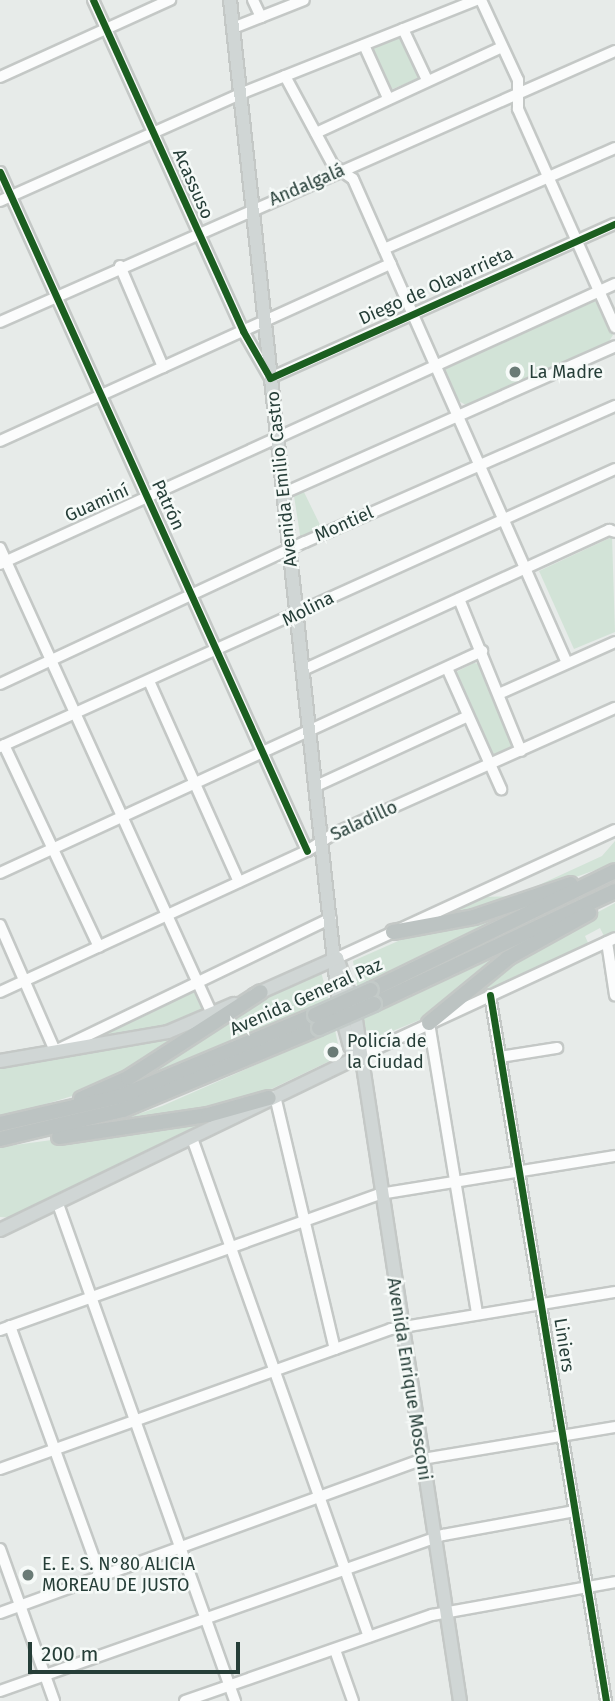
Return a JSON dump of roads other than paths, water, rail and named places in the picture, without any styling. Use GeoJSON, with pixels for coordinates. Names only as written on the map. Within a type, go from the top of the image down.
{"type":"FeatureCollection","features":[{"type":"Feature","properties":{"kind":"highway"},"geometry":{"type":"LineString","coordinates":[[393,932],[474,917],[615,870]]}},
{"type":"Feature","properties":{"kind":"highway","name":"Avenida General Paz"},"geometry":{"type":"LineString","coordinates":[[372,997],[615,870]]}},
{"type":"Feature","properties":{"kind":"highway","name":"Avenida General Paz"},"geometry":{"type":"LineString","coordinates":[[2,1134],[123,1110],[615,891]]}},
{"type":"Feature","properties":{"kind":"highway"},"geometry":{"type":"LineString","coordinates":[[429,1023],[508,958],[615,898]]}},
{"type":"Feature","properties":{"kind":"highway"},"geometry":{"type":"LineString","coordinates":[[24,1121],[128,1078],[261,992]]}},
{"type":"Feature","properties":{"kind":"highway","name":"Avenida General Paz"},"geometry":{"type":"LineString","coordinates":[[2,1134],[24,1121],[121,1096],[317,1022]]}},
{"type":"Feature","properties":{"kind":"highway"},"geometry":{"type":"LineString","coordinates":[[2,1134],[55,1137],[208,1115],[272,1097]]}},
{"type":"Feature","properties":{"kind":"main road","name":"Avenida Emilio Castro"},"geometry":{"type":"LineString","coordinates":[[230,0],[296,614],[337,958],[333,973],[344,995]]}},
{"type":"Feature","properties":{"kind":"main road","name":"Avenida General Paz"},"geometry":{"type":"LineString","coordinates":[[0,1061],[168,1032],[337,958]]}},
{"type":"Feature","properties":{"kind":"main road"},"geometry":{"type":"LineString","coordinates":[[0,1230],[358,1056],[350,1022]]}},
{"type":"Feature","properties":{"kind":"main road","name":"Avenida Enrique Mosconi"},"geometry":{"type":"LineString","coordinates":[[358,1056],[460,1701]]}},
{"type":"Feature","properties":{"kind":"street","name":"Acassuso"},"geometry":{"type":"LineString","coordinates":[[93,0],[243,331],[270,378]]}},
{"type":"Feature","properties":{"kind":"street"},"geometry":{"type":"LineString","coordinates":[[0,77],[170,0]]}},
{"type":"Feature","properties":{"kind":"street"},"geometry":{"type":"LineString","coordinates":[[253,0],[261,17]]}},
{"type":"Feature","properties":{"kind":"street"},"geometry":{"type":"LineString","coordinates":[[233,28],[304,0]]}},
{"type":"Feature","properties":{"kind":"street"},"geometry":{"type":"LineString","coordinates":[[0,201],[240,94],[479,0],[518,80],[518,109],[615,327]]}},
{"type":"Feature","properties":{"kind":"street"},"geometry":{"type":"LineString","coordinates":[[403,29],[427,80]]}},
{"type":"Feature","properties":{"kind":"street"},"geometry":{"type":"LineString","coordinates":[[364,45],[388,98]]}},
{"type":"Feature","properties":{"kind":"street"},"geometry":{"type":"LineString","coordinates":[[316,133],[502,47]]}},
{"type":"Feature","properties":{"kind":"street","name":"Andalgalá"},"geometry":{"type":"LineString","coordinates":[[0,322],[197,232],[615,51]]}},
{"type":"Feature","properties":{"kind":"street"},"geometry":{"type":"LineString","coordinates":[[285,76],[333,165],[353,179],[412,314],[459,412],[567,663]]}},
{"type":"Feature","properties":{"kind":"street"},"geometry":{"type":"LineString","coordinates":[[384,249],[615,148]]}},
{"type":"Feature","properties":{"kind":"street","name":"Patrón"},"geometry":{"type":"LineString","coordinates":[[0,172],[147,498],[219,650],[307,850]]}},
{"type":"Feature","properties":{"kind":"street","name":"Diego de Olavarrieta"},"geometry":{"type":"LineString","coordinates":[[270,378],[615,224]]}},
{"type":"Feature","properties":{"kind":"street"},"geometry":{"type":"LineString","coordinates":[[0,441],[391,264]]}},
{"type":"Feature","properties":{"kind":"street"},"geometry":{"type":"LineString","coordinates":[[120,267],[163,367]]}},
{"type":"Feature","properties":{"kind":"street","name":"Guaminí"},"geometry":{"type":"LineString","coordinates":[[3,563],[615,284]]}},
{"type":"Feature","properties":{"kind":"street"},"geometry":{"type":"LineString","coordinates":[[284,492],[459,412],[615,346]]}},
{"type":"Feature","properties":{"kind":"street","name":"Montiel"},"geometry":{"type":"LineString","coordinates":[[0,684],[481,464],[615,406]]}},
{"type":"Feature","properties":{"kind":"street","name":"Molina"},"geometry":{"type":"LineString","coordinates":[[2,746],[219,650],[615,468]]}},
{"type":"Feature","properties":{"kind":"street"},"geometry":{"type":"LineString","coordinates":[[303,670],[526,568],[614,531]]}},
{"type":"Feature","properties":{"kind":"street"},"geometry":{"type":"LineString","coordinates":[[0,548],[3,563],[51,661],[212,1014]]}},
{"type":"Feature","properties":{"kind":"street"},"geometry":{"type":"LineString","coordinates":[[459,599],[501,693]]}},
{"type":"Feature","properties":{"kind":"street"},"geometry":{"type":"LineString","coordinates":[[521,751],[496,695],[615,642]]}},
{"type":"Feature","properties":{"kind":"street"},"geometry":{"type":"LineString","coordinates":[[0,873],[482,651]]}},
{"type":"Feature","properties":{"kind":"street"},"geometry":{"type":"LineString","coordinates":[[447,668],[501,789]]}},
{"type":"Feature","properties":{"kind":"street"},"geometry":{"type":"LineString","coordinates":[[149,681],[239,882]]}},
{"type":"Feature","properties":{"kind":"street","name":"Saladillo"},"geometry":{"type":"LineString","coordinates":[[0,992],[168,916],[307,850],[322,840],[615,708]]}},
{"type":"Feature","properties":{"kind":"street"},"geometry":{"type":"LineString","coordinates":[[316,786],[468,716]]}},
{"type":"Feature","properties":{"kind":"street"},"geometry":{"type":"LineString","coordinates":[[2,746],[99,947]]}},
{"type":"Feature","properties":{"kind":"street","name":"Avenida General Paz"},"geometry":{"type":"LineString","coordinates":[[337,958],[615,831]]}},
{"type":"Feature","properties":{"kind":"street"},"geometry":{"type":"LineString","coordinates":[[0,925],[55,1051],[331,918]]}},
{"type":"Feature","properties":{"kind":"street"},"geometry":{"type":"LineString","coordinates":[[358,1056],[611,940],[615,995]]}},
{"type":"Feature","properties":{"kind":"street","name":"Liniers"},"geometry":{"type":"LineString","coordinates":[[490,995],[606,1701]]}},
{"type":"Feature","properties":{"kind":"street"},"geometry":{"type":"LineString","coordinates":[[429,1023],[477,1314]]}},
{"type":"Feature","properties":{"kind":"street"},"geometry":{"type":"LineString","coordinates":[[500,1057],[557,1048]]}},
{"type":"Feature","properties":{"kind":"street"},"geometry":{"type":"LineString","coordinates":[[272,1097],[335,1349]]}},
{"type":"Feature","properties":{"kind":"street"},"geometry":{"type":"LineString","coordinates":[[192,1138],[369,1637]]}},
{"type":"Feature","properties":{"kind":"street"},"geometry":{"type":"LineString","coordinates":[[100,1575],[56,1449],[5,1328],[380,1194],[615,1156]]}},
{"type":"Feature","properties":{"kind":"street"},"geometry":{"type":"LineString","coordinates":[[58,1203],[138,1419],[235,1701]]}},
{"type":"Feature","properties":{"kind":"street"},"geometry":{"type":"LineString","coordinates":[[0,1221],[18,1222]]}},
{"type":"Feature","properties":{"kind":"street"},"geometry":{"type":"LineString","coordinates":[[0,1469],[402,1326],[615,1292]]}},
{"type":"Feature","properties":{"kind":"street"},"geometry":{"type":"LineString","coordinates":[[0,1614],[100,1575],[422,1459],[615,1427]]}},
{"type":"Feature","properties":{"kind":"street"},"geometry":{"type":"LineString","coordinates":[[0,1691],[435,1538],[575,1511]]}},
{"type":"Feature","properties":{"kind":"street"},"geometry":{"type":"LineString","coordinates":[[0,1549],[54,1701]]}},
{"type":"Feature","properties":{"kind":"street"},"geometry":{"type":"LineString","coordinates":[[186,1701],[447,1611],[615,1582]]}},
{"type":"Feature","properties":{"kind":"street"},"geometry":{"type":"LineString","coordinates":[[335,1650],[353,1701]]}},
{"type":"Feature","properties":{"kind":"place","name":"La Madre"},"geometry":{"type":"Point","coordinates":[515,372]}},
{"type":"Feature","properties":{"kind":"place","name":"Policía de la Ciudad"},"geometry":{"type":"Point","coordinates":[333,1052]}},
{"type":"Feature","properties":{"kind":"place","name":"E. E. S. N°80 ALICIA MOREAU DE JUSTO"},"geometry":{"type":"Point","coordinates":[28,1575]}}]}
